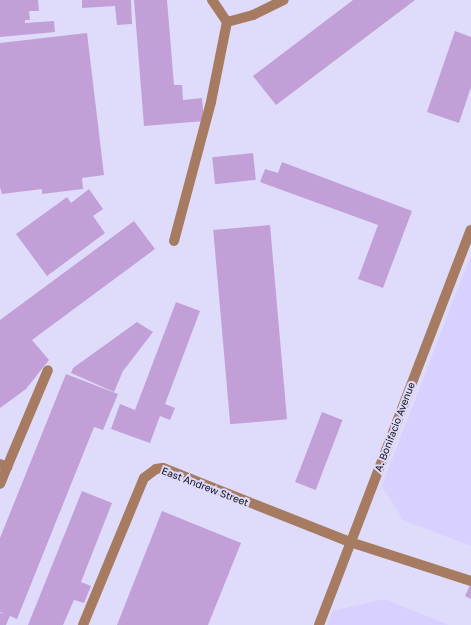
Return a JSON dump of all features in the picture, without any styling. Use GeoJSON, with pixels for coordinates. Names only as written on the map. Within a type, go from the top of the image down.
{"type":"FeatureCollection","features":[{"type":"Feature","properties":{"kind":"street"},"geometry":{"type":"LineString","coordinates":[[174,242],[210,102],[227,22],[212,0]]}},
{"type":"Feature","properties":{"kind":"street"},"geometry":{"type":"LineString","coordinates":[[227,22],[253,15],[284,0]]}},
{"type":"Feature","properties":{"kind":"street","name":"A. Bonifacio Avenue"},"geometry":{"type":"LineString","coordinates":[[319,625],[471,230]]}},
{"type":"Feature","properties":{"kind":"street"},"geometry":{"type":"LineString","coordinates":[[0,484],[3,466],[48,370]]}},
{"type":"Feature","properties":{"kind":"street","name":"East Andrew Street"},"geometry":{"type":"LineString","coordinates":[[83,625],[144,478],[156,469],[163,468],[350,542],[471,581]]}},
{"type":"Feature","properties":{"kind":"shaded area"},"geometry":{"type":"Polygon","coordinates":[[[471,255],[471,546],[403,520],[382,486],[471,255]]]}},
{"type":"Feature","properties":{"kind":"shaded area"},"geometry":{"type":"Polygon","coordinates":[[[384,599],[449,625],[327,625],[333,611],[384,599]]]}},
{"type":"Feature","properties":{"kind":"building"},"geometry":{"type":"Polygon","coordinates":[[[0,0],[38,0],[39,11],[29,11],[30,20],[25,20],[25,23],[54,21],[55,32],[0,37],[0,0]]]}},
{"type":"Feature","properties":{"kind":"building"},"geometry":{"type":"Polygon","coordinates":[[[82,0],[131,0],[132,24],[117,25],[115,6],[82,8],[82,0]]]}},
{"type":"Feature","properties":{"kind":"building"},"geometry":{"type":"Polygon","coordinates":[[[134,0],[167,0],[174,85],[182,85],[183,100],[202,98],[204,121],[144,126],[134,0]]]}},
{"type":"Feature","properties":{"kind":"building"},"geometry":{"type":"Polygon","coordinates":[[[353,0],[415,0],[276,105],[253,76],[353,0]]]}},
{"type":"Feature","properties":{"kind":"building"},"geometry":{"type":"Polygon","coordinates":[[[455,31],[471,37],[471,87],[459,123],[427,112],[455,31]]]}},
{"type":"Feature","properties":{"kind":"building"},"geometry":{"type":"Polygon","coordinates":[[[87,33],[104,175],[82,178],[83,189],[42,194],[42,189],[2,194],[0,187],[0,43],[87,33]]]}},
{"type":"Feature","properties":{"kind":"building"},"geometry":{"type":"Polygon","coordinates":[[[253,153],[256,180],[215,184],[212,157],[253,153]]]}},
{"type":"Feature","properties":{"kind":"building"},"geometry":{"type":"Polygon","coordinates":[[[282,162],[412,211],[383,288],[358,279],[378,225],[260,182],[265,169],[278,173],[282,162]]]}},
{"type":"Feature","properties":{"kind":"building"},"geometry":{"type":"Polygon","coordinates":[[[89,189],[103,209],[93,216],[105,233],[47,276],[16,234],[67,197],[71,203],[89,189]]]}},
{"type":"Feature","properties":{"kind":"building"},"geometry":{"type":"Polygon","coordinates":[[[134,221],[155,249],[32,340],[49,360],[26,389],[0,408],[0,320],[134,221]]]}},
{"type":"Feature","properties":{"kind":"building"},"geometry":{"type":"Polygon","coordinates":[[[270,225],[287,419],[230,424],[213,230],[270,225]]]}},
{"type":"Feature","properties":{"kind":"building"},"geometry":{"type":"Polygon","coordinates":[[[176,302],[200,311],[165,404],[175,408],[170,420],[160,416],[150,443],[111,429],[120,404],[135,410],[176,302]]]}},
{"type":"Feature","properties":{"kind":"building"},"geometry":{"type":"Polygon","coordinates":[[[137,322],[153,332],[123,371],[114,392],[71,373],[73,368],[137,322]]]}},
{"type":"Feature","properties":{"kind":"building"},"geometry":{"type":"Polygon","coordinates":[[[66,374],[118,394],[103,430],[94,427],[17,619],[10,616],[6,625],[0,625],[0,613],[4,614],[0,612],[0,538],[66,374]]]}},
{"type":"Feature","properties":{"kind":"building"},"geometry":{"type":"Polygon","coordinates":[[[322,412],[343,420],[316,490],[295,482],[322,412]]]}},
{"type":"Feature","properties":{"kind":"building"},"geometry":{"type":"Polygon","coordinates":[[[82,491],[112,503],[81,582],[91,586],[84,603],[74,600],[63,625],[28,625],[82,491]]]}},
{"type":"Feature","properties":{"kind":"building"},"geometry":{"type":"Polygon","coordinates":[[[162,511],[241,543],[208,625],[117,625],[162,511]]]}},
{"type":"Feature","properties":{"kind":"building"},"geometry":{"type":"Polygon","coordinates":[[[471,583],[471,599],[465,596],[471,583]]]}}]}
